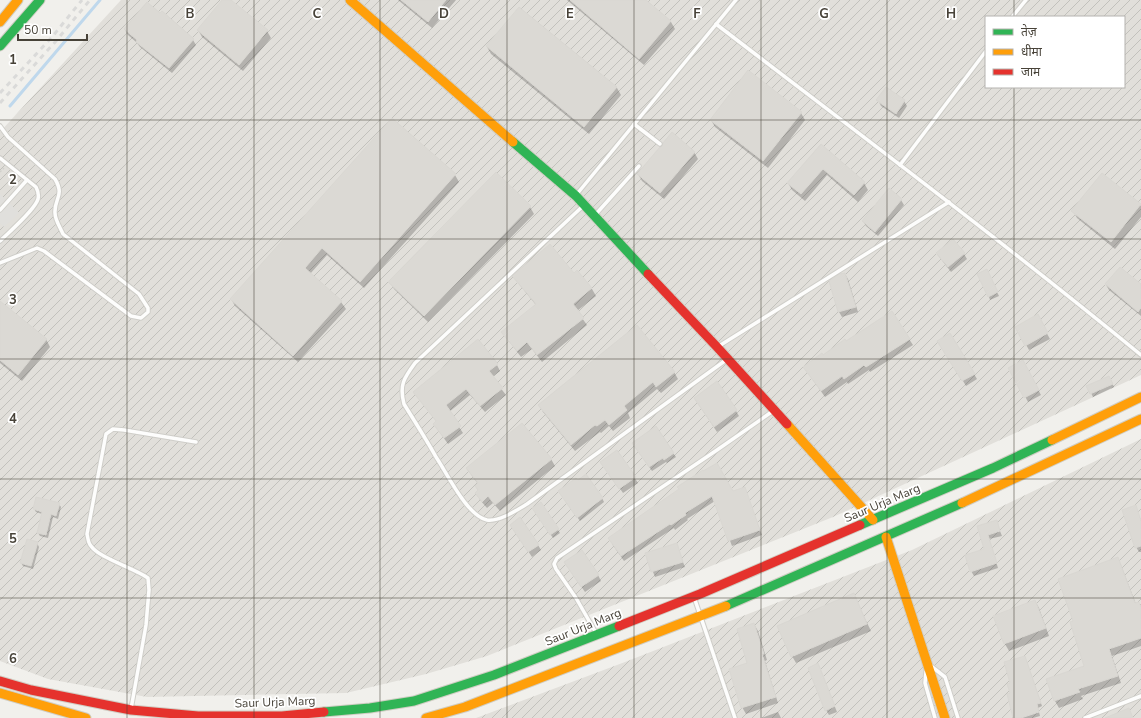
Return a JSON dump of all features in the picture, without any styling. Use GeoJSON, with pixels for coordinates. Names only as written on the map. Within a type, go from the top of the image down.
{"type":"FeatureCollection","features":[{"type":"Feature","properties":{"kind":"street"},"geometry":{"type":"LineString","coordinates":[[0,22],[18,0]]}},
{"type":"Feature","properties":{"kind":"street"},"geometry":{"type":"LineString","coordinates":[[0,46],[40,0]]}},
{"type":"Feature","properties":{"kind":"street"},"geometry":{"type":"LineString","coordinates":[[350,0],[576,196],[692,322],[717,347],[873,520]]}},
{"type":"Feature","properties":{"kind":"street","name":"Saur Urja Marg"},"geometry":{"type":"LineString","coordinates":[[0,681],[31,690],[131,710],[198,716],[282,716],[370,708],[414,701],[494,675],[694,596],[993,468],[1141,397]]}},
{"type":"Feature","properties":{"kind":"street"},"geometry":{"type":"LineString","coordinates":[[426,718],[465,707],[700,616],[886,537],[1001,486],[1141,419]]}},
{"type":"Feature","properties":{"kind":"street"},"geometry":{"type":"LineString","coordinates":[[886,537],[945,718]]}},
{"type":"Feature","properties":{"kind":"street"},"geometry":{"type":"LineString","coordinates":[[0,693],[86,718]]}},
{"type":"Feature","properties":{"kind":"street"},"geometry":{"type":"LineString","coordinates":[[370,708],[372,718]]}},
{"type":"Feature","properties":{"kind":"lane"},"geometry":{"type":"LineString","coordinates":[[576,196],[736,0]]}},
{"type":"Feature","properties":{"kind":"lane"},"geometry":{"type":"LineString","coordinates":[[1013,16],[1026,0]]}},
{"type":"Feature","properties":{"kind":"lane"},"geometry":{"type":"LineString","coordinates":[[716,24],[949,202],[1141,355]]}},
{"type":"Feature","properties":{"kind":"lane"},"geometry":{"type":"LineString","coordinates":[[900,165],[985,52]]}},
{"type":"Feature","properties":{"kind":"lane"},"geometry":{"type":"LineString","coordinates":[[634,124],[660,144]]}},
{"type":"Feature","properties":{"kind":"lane"},"geometry":{"type":"LineString","coordinates":[[0,126],[8,137],[55,179],[60,187],[55,212],[57,222],[63,234],[139,294],[148,308],[148,312],[141,318],[131,316],[44,251],[37,248],[0,263]]}},
{"type":"Feature","properties":{"kind":"lane"},"geometry":{"type":"LineString","coordinates":[[0,158],[36,187],[39,193],[38,200],[34,207],[0,241]]}},
{"type":"Feature","properties":{"kind":"lane"},"geometry":{"type":"LineString","coordinates":[[594,216],[639,166]]}},
{"type":"Feature","properties":{"kind":"lane"},"geometry":{"type":"LineString","coordinates":[[0,210],[27,180]]}},
{"type":"Feature","properties":{"kind":"lane"},"geometry":{"type":"LineString","coordinates":[[717,347],[949,202]]}},
{"type":"Feature","properties":{"kind":"lane"},"geometry":{"type":"LineString","coordinates":[[584,205],[415,363],[405,377],[401,386],[401,395],[404,404],[437,457],[448,478],[475,514],[482,519],[490,520],[512,513],[522,507],[727,359]]}},
{"type":"Feature","properties":{"kind":"lane"},"geometry":{"type":"LineString","coordinates":[[597,634],[576,598],[556,569],[554,564],[557,558],[774,410]]}},
{"type":"Feature","properties":{"kind":"lane"},"geometry":{"type":"LineString","coordinates":[[131,710],[146,625],[149,590],[148,578],[140,572],[96,552],[90,545],[87,534],[106,434],[113,430],[124,430],[196,442]]}},
{"type":"Feature","properties":{"kind":"lane"},"geometry":{"type":"LineString","coordinates":[[694,596],[735,718]]}},
{"type":"Feature","properties":{"kind":"lane"},"geometry":{"type":"LineString","coordinates":[[927,663],[925,683],[935,718]]}},
{"type":"Feature","properties":{"kind":"lane"},"geometry":{"type":"LineString","coordinates":[[927,663],[945,677],[958,718]]}},
{"type":"Feature","properties":{"kind":"lane"},"geometry":{"type":"LineString","coordinates":[[1085,718],[1141,696]]}},
{"type":"Feature","properties":{"kind":"shaded area"},"geometry":{"type":"Polygon","coordinates":[[[121,0],[1141,0],[1141,375],[833,517],[487,656],[426,674],[346,693],[147,697],[48,679],[0,661],[0,132],[121,0]]]}},
{"type":"Feature","properties":{"kind":"shaded area"},"geometry":{"type":"Polygon","coordinates":[[[0,194],[19,213],[4,227],[0,223],[0,194]]]}},
{"type":"Feature","properties":{"kind":"shaded area"},"geometry":{"type":"Polygon","coordinates":[[[1141,439],[1141,718],[476,718],[625,662],[912,550],[1141,439]]]}},
{"type":"Feature","properties":{"kind":"building"},"geometry":{"type":"Polygon","coordinates":[[[222,0],[231,0],[268,30],[239,65],[197,30],[222,0]]]}},
{"type":"Feature","properties":{"kind":"building"},"geometry":{"type":"Polygon","coordinates":[[[401,0],[446,0],[428,22],[401,0]]]}},
{"type":"Feature","properties":{"kind":"building"},"geometry":{"type":"Polygon","coordinates":[[[570,0],[646,0],[671,21],[639,59],[570,0]]]}},
{"type":"Feature","properties":{"kind":"building"},"geometry":{"type":"Polygon","coordinates":[[[147,2],[160,13],[162,11],[194,39],[169,68],[136,42],[137,40],[124,29],[147,2]]]}},
{"type":"Feature","properties":{"kind":"building"},"geometry":{"type":"Polygon","coordinates":[[[519,7],[617,87],[584,127],[486,46],[519,7]]]}},
{"type":"Feature","properties":{"kind":"building"},"geometry":{"type":"Polygon","coordinates":[[[748,70],[802,112],[763,161],[710,120],[748,70]]]}},
{"type":"Feature","properties":{"kind":"building"},"geometry":{"type":"Polygon","coordinates":[[[886,87],[905,100],[896,114],[876,100],[886,87]]]}},
{"type":"Feature","properties":{"kind":"building"},"geometry":{"type":"Polygon","coordinates":[[[392,118],[456,174],[360,282],[322,248],[305,268],[342,301],[293,356],[230,299],[392,118]]]}},
{"type":"Feature","properties":{"kind":"building"},"geometry":{"type":"Polygon","coordinates":[[[672,132],[695,152],[660,193],[637,174],[662,146],[672,132]]]}},
{"type":"Feature","properties":{"kind":"building"},"geometry":{"type":"Polygon","coordinates":[[[821,144],[865,182],[854,195],[823,169],[801,194],[787,183],[821,144]]]}},
{"type":"Feature","properties":{"kind":"building"},"geometry":{"type":"Polygon","coordinates":[[[496,172],[531,206],[424,316],[388,282],[496,172]]]}},
{"type":"Feature","properties":{"kind":"building"},"geometry":{"type":"Polygon","coordinates":[[[1102,173],[1141,204],[1111,242],[1071,211],[1102,173]]]}},
{"type":"Feature","properties":{"kind":"building"},"geometry":{"type":"Polygon","coordinates":[[[889,188],[902,199],[875,232],[862,221],[889,188]]]}},
{"type":"Feature","properties":{"kind":"building"},"geometry":{"type":"Polygon","coordinates":[[[953,239],[965,253],[948,267],[936,253],[953,239]]]}},
{"type":"Feature","properties":{"kind":"building"},"geometry":{"type":"Polygon","coordinates":[[[550,244],[574,273],[577,270],[592,288],[573,304],[584,318],[537,355],[527,342],[517,351],[501,332],[536,304],[512,276],[550,244]]]}},
{"type":"Feature","properties":{"kind":"building"},"geometry":{"type":"Polygon","coordinates":[[[1120,267],[1141,284],[1141,308],[1138,312],[1105,284],[1120,267]]]}},
{"type":"Feature","properties":{"kind":"building"},"geometry":{"type":"Polygon","coordinates":[[[987,269],[998,292],[988,297],[977,274],[987,269]]]}},
{"type":"Feature","properties":{"kind":"building"},"geometry":{"type":"Polygon","coordinates":[[[845,273],[856,307],[838,312],[829,281],[839,274],[845,273]]]}},
{"type":"Feature","properties":{"kind":"building"},"geometry":{"type":"Polygon","coordinates":[[[0,301],[47,339],[18,375],[0,360],[0,301]]]}},
{"type":"Feature","properties":{"kind":"building"},"geometry":{"type":"Polygon","coordinates":[[[892,311],[910,339],[866,367],[864,365],[844,379],[842,376],[821,391],[803,367],[822,353],[823,355],[845,339],[846,341],[892,311]]]}},
{"type":"Feature","properties":{"kind":"building"},"geometry":{"type":"Polygon","coordinates":[[[1038,314],[1048,333],[1025,346],[1015,327],[1038,314]]]}},
{"type":"Feature","properties":{"kind":"building"},"geometry":{"type":"Polygon","coordinates":[[[637,325],[675,372],[656,387],[653,382],[624,406],[627,410],[609,425],[605,420],[597,426],[595,425],[571,445],[538,405],[637,325]]]}},
{"type":"Feature","properties":{"kind":"building"},"geometry":{"type":"Polygon","coordinates":[[[950,333],[975,374],[962,381],[937,341],[950,333]]]}},
{"type":"Feature","properties":{"kind":"building"},"geometry":{"type":"Polygon","coordinates":[[[478,339],[498,364],[489,371],[503,388],[480,406],[466,389],[446,405],[461,426],[444,438],[433,424],[436,421],[413,392],[478,339]]]}},
{"type":"Feature","properties":{"kind":"building"},"geometry":{"type":"Polygon","coordinates":[[[1023,360],[1039,390],[1024,398],[1008,368],[1023,360]]]}},
{"type":"Feature","properties":{"kind":"building"},"geometry":{"type":"Polygon","coordinates":[[[1109,376],[1113,384],[1090,394],[1086,386],[1109,376]]]}},
{"type":"Feature","properties":{"kind":"building"},"geometry":{"type":"Polygon","coordinates":[[[717,381],[737,410],[714,427],[694,398],[717,381]]]}},
{"type":"Feature","properties":{"kind":"building"},"geometry":{"type":"Polygon","coordinates":[[[522,423],[552,459],[495,505],[488,496],[482,502],[475,493],[478,490],[475,486],[478,483],[466,468],[522,423]]]}},
{"type":"Feature","properties":{"kind":"building"},"geometry":{"type":"Polygon","coordinates":[[[656,426],[674,453],[664,460],[663,458],[649,467],[632,443],[656,426]]]}},
{"type":"Feature","properties":{"kind":"building"},"geometry":{"type":"Polygon","coordinates":[[[617,450],[636,477],[619,489],[600,462],[617,450]]]}},
{"type":"Feature","properties":{"kind":"building"},"geometry":{"type":"Polygon","coordinates":[[[717,463],[733,491],[745,487],[760,530],[728,541],[712,496],[685,513],[686,515],[671,525],[670,524],[621,556],[608,538],[679,489],[677,487],[703,470],[717,463]]]}},
{"type":"Feature","properties":{"kind":"building"},"geometry":{"type":"Polygon","coordinates":[[[586,474],[603,498],[577,518],[558,491],[576,478],[578,480],[586,474]]]}},
{"type":"Feature","properties":{"kind":"building"},"geometry":{"type":"Polygon","coordinates":[[[36,497],[60,503],[56,516],[51,514],[46,535],[37,533],[42,512],[33,509],[36,497]]]}},
{"type":"Feature","properties":{"kind":"building"},"geometry":{"type":"Polygon","coordinates":[[[541,502],[559,529],[550,535],[532,508],[541,502]]]}},
{"type":"Feature","properties":{"kind":"building"},"geometry":{"type":"Polygon","coordinates":[[[1136,505],[1141,521],[1141,546],[1135,548],[1122,510],[1136,505]]]}},
{"type":"Feature","properties":{"kind":"building"},"geometry":{"type":"Polygon","coordinates":[[[520,517],[539,545],[528,552],[510,525],[520,517]]]}},
{"type":"Feature","properties":{"kind":"building"},"geometry":{"type":"Polygon","coordinates":[[[997,520],[1000,531],[988,535],[997,563],[970,572],[965,555],[984,549],[977,526],[997,520]]]}},
{"type":"Feature","properties":{"kind":"building"},"geometry":{"type":"Polygon","coordinates":[[[27,539],[38,542],[31,566],[20,563],[27,539]]]}},
{"type":"Feature","properties":{"kind":"building"},"geometry":{"type":"Polygon","coordinates":[[[677,543],[683,562],[651,572],[645,553],[677,543]]]}},
{"type":"Feature","properties":{"kind":"building"},"geometry":{"type":"Polygon","coordinates":[[[582,550],[599,575],[581,587],[564,562],[582,550]]]}},
{"type":"Feature","properties":{"kind":"building"},"geometry":{"type":"Polygon","coordinates":[[[1118,557],[1135,603],[1139,602],[1141,607],[1141,638],[1109,649],[1118,676],[1078,689],[1080,692],[1054,701],[1046,679],[1084,666],[1070,622],[1073,621],[1058,579],[1118,557]]]}},
{"type":"Feature","properties":{"kind":"building"},"geometry":{"type":"Polygon","coordinates":[[[854,593],[867,624],[791,657],[777,626],[854,593]]]}},
{"type":"Feature","properties":{"kind":"building"},"geometry":{"type":"Polygon","coordinates":[[[1035,600],[1046,628],[1004,644],[993,616],[1035,600]]]}},
{"type":"Feature","properties":{"kind":"building"},"geometry":{"type":"Polygon","coordinates":[[[754,623],[776,697],[741,708],[729,669],[747,663],[737,629],[754,623]]]}},
{"type":"Feature","properties":{"kind":"building"},"geometry":{"type":"Polygon","coordinates":[[[1025,656],[1041,703],[1037,704],[1039,712],[1021,718],[1013,718],[1007,694],[1010,693],[1007,684],[1010,683],[1004,662],[1025,656]]]}},
{"type":"Feature","properties":{"kind":"building"},"geometry":{"type":"Polygon","coordinates":[[[818,663],[835,706],[825,711],[808,668],[818,663]]]}},
{"type":"Feature","properties":{"kind":"building"},"geometry":{"type":"Polygon","coordinates":[[[1129,708],[1133,718],[1105,718],[1129,708]]]}},
{"type":"Feature","properties":{"kind":"waterway"},"geometry":{"type":"LineString","coordinates":[[10,106],[100,0]]}},
{"type":"Feature","properties":{"kind":"railway"},"geometry":{"type":"LineString","coordinates":[[0,93],[52,37],[82,0]]}},
{"type":"Feature","properties":{"kind":"railway"},"geometry":{"type":"LineString","coordinates":[[0,103],[56,41],[90,0]]}},
{"type":"Feature","properties":{"kind":"traffic: fast"},"geometry":{"type":"LineString","coordinates":[[0,46],[40,0]]}},
{"type":"Feature","properties":{"kind":"traffic: fast"},"geometry":{"type":"LineString","coordinates":[[513,142],[576,196],[648,274]]}},
{"type":"Feature","properties":{"kind":"traffic: fast"},"geometry":{"type":"LineString","coordinates":[[860,525],[993,468],[1052,440]]}},
{"type":"Feature","properties":{"kind":"traffic: fast"},"geometry":{"type":"LineString","coordinates":[[726,606],[962,503]]}},
{"type":"Feature","properties":{"kind":"traffic: fast"},"geometry":{"type":"LineString","coordinates":[[324,712],[370,708],[414,701],[494,675],[619,626]]}},
{"type":"Feature","properties":{"kind":"traffic: slow"},"geometry":{"type":"LineString","coordinates":[[0,22],[18,0]]}},
{"type":"Feature","properties":{"kind":"traffic: slow"},"geometry":{"type":"LineString","coordinates":[[350,0],[513,142]]}},
{"type":"Feature","properties":{"kind":"traffic: slow"},"geometry":{"type":"LineString","coordinates":[[1052,440],[1141,397]]}},
{"type":"Feature","properties":{"kind":"traffic: slow"},"geometry":{"type":"LineString","coordinates":[[962,503],[1141,419]]}},
{"type":"Feature","properties":{"kind":"traffic: slow"},"geometry":{"type":"LineString","coordinates":[[787,424],[873,520]]}},
{"type":"Feature","properties":{"kind":"traffic: slow"},"geometry":{"type":"LineString","coordinates":[[886,537],[945,718]]}},
{"type":"Feature","properties":{"kind":"traffic: slow"},"geometry":{"type":"LineString","coordinates":[[426,718],[465,707],[726,606]]}},
{"type":"Feature","properties":{"kind":"traffic: slow"},"geometry":{"type":"LineString","coordinates":[[0,693],[86,718]]}},
{"type":"Feature","properties":{"kind":"traffic: jam"},"geometry":{"type":"LineString","coordinates":[[648,274],[787,424]]}},
{"type":"Feature","properties":{"kind":"traffic: jam"},"geometry":{"type":"LineString","coordinates":[[619,626],[700,594],[860,525]]}},
{"type":"Feature","properties":{"kind":"traffic: jam"},"geometry":{"type":"LineString","coordinates":[[0,681],[31,690],[131,710],[198,716],[282,716],[324,712]]}}]}
